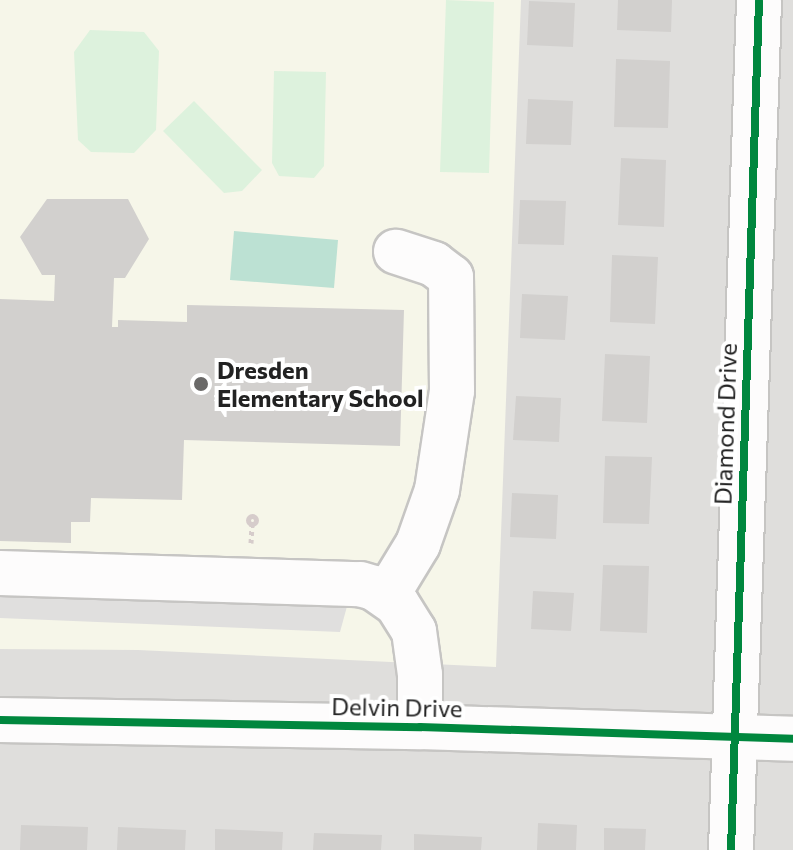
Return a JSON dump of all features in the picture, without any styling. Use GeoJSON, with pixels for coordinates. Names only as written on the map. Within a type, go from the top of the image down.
{"type":"FeatureCollection","features":[{"type":"Feature","properties":{"kind":"street","name":"Diamond Drive"},"geometry":{"type":"LineString","coordinates":[[731,850],[759,0]]}},
{"type":"Feature","properties":{"kind":"street"},"geometry":{"type":"LineString","coordinates":[[387,595],[418,544],[437,490],[452,391],[451,277],[434,264],[396,252]]}},
{"type":"Feature","properties":{"kind":"street"},"geometry":{"type":"LineString","coordinates":[[0,573],[360,584],[387,595],[407,617],[414,631],[420,675],[420,727]]}},
{"type":"Feature","properties":{"kind":"street","name":"Delvin Drive"},"geometry":{"type":"LineString","coordinates":[[0,720],[420,727],[793,739]]}},
{"type":"Feature","properties":{"kind":"shaded area"},"geometry":{"type":"Polygon","coordinates":[[[0,0],[793,0],[793,850],[0,850],[0,0]]]}},
{"type":"Feature","properties":{"kind":"shaded area","name":"Dresden Elementary School"},"geometry":{"type":"Polygon","coordinates":[[[0,0],[521,0],[496,667],[138,650],[0,649],[0,0]]]}},
{"type":"Feature","properties":{"kind":"shaded area"},"geometry":{"type":"Polygon","coordinates":[[[0,592],[349,599],[340,632],[0,618],[0,592]]]}},
{"type":"Feature","properties":{"kind":"green space"},"geometry":{"type":"Polygon","coordinates":[[[446,0],[494,2],[489,173],[440,172],[446,0]]]}},
{"type":"Feature","properties":{"kind":"green space"},"geometry":{"type":"Polygon","coordinates":[[[90,30],[144,32],[159,51],[156,130],[134,153],[91,152],[78,140],[74,52],[90,30]]]}},
{"type":"Feature","properties":{"kind":"green space"},"geometry":{"type":"Polygon","coordinates":[[[274,71],[326,72],[324,166],[314,178],[279,176],[272,163],[274,71]]]}},
{"type":"Feature","properties":{"kind":"green space"},"geometry":{"type":"Polygon","coordinates":[[[194,101],[262,170],[242,191],[224,193],[163,131],[194,101]]]}},
{"type":"Feature","properties":{"kind":"green space"},"geometry":{"type":"Polygon","coordinates":[[[234,231],[338,240],[334,288],[230,280],[234,231]]]}},
{"type":"Feature","properties":{"kind":"building"},"geometry":{"type":"Polygon","coordinates":[[[618,0],[672,0],[671,32],[617,30],[618,0]]]}},
{"type":"Feature","properties":{"kind":"building"},"geometry":{"type":"Polygon","coordinates":[[[529,1],[575,3],[573,47],[527,45],[529,1]]]}},
{"type":"Feature","properties":{"kind":"building"},"geometry":{"type":"Polygon","coordinates":[[[616,59],[670,61],[668,128],[614,127],[616,59]]]}},
{"type":"Feature","properties":{"kind":"building"},"geometry":{"type":"Polygon","coordinates":[[[528,99],[573,101],[571,145],[526,144],[528,99]]]}},
{"type":"Feature","properties":{"kind":"building"},"geometry":{"type":"Polygon","coordinates":[[[621,158],[666,160],[664,227],[618,225],[621,158]]]}},
{"type":"Feature","properties":{"kind":"building","name":"Dresden Elementary School"},"geometry":{"type":"Polygon","coordinates":[[[47,199],[128,199],[149,239],[125,278],[114,278],[112,327],[118,327],[118,320],[187,322],[187,305],[404,310],[400,446],[184,440],[182,500],[91,498],[90,522],[71,522],[71,543],[0,541],[0,299],[54,301],[55,275],[42,275],[20,237],[47,199]]]}},
{"type":"Feature","properties":{"kind":"building"},"geometry":{"type":"Polygon","coordinates":[[[520,200],[566,201],[564,245],[518,244],[520,200]]]}},
{"type":"Feature","properties":{"kind":"building"},"geometry":{"type":"Polygon","coordinates":[[[612,255],[658,257],[655,324],[610,322],[612,255]]]}},
{"type":"Feature","properties":{"kind":"building"},"geometry":{"type":"Polygon","coordinates":[[[522,294],[568,296],[565,340],[520,338],[522,294]]]}},
{"type":"Feature","properties":{"kind":"building"},"geometry":{"type":"Polygon","coordinates":[[[605,354],[650,356],[647,423],[602,421],[605,354]]]}},
{"type":"Feature","properties":{"kind":"building"},"geometry":{"type":"Polygon","coordinates":[[[516,396],[561,398],[559,442],[513,440],[516,396]]]}},
{"type":"Feature","properties":{"kind":"building"},"geometry":{"type":"Polygon","coordinates":[[[605,456],[652,457],[649,524],[603,523],[605,456]]]}},
{"type":"Feature","properties":{"kind":"building"},"geometry":{"type":"Polygon","coordinates":[[[512,493],[558,495],[556,539],[510,537],[512,493]]]}},
{"type":"Feature","properties":{"kind":"building"},"geometry":{"type":"Polygon","coordinates":[[[603,565],[649,566],[647,633],[600,631],[603,565]]]}},
{"type":"Feature","properties":{"kind":"building"},"geometry":{"type":"Polygon","coordinates":[[[533,591],[574,593],[571,631],[531,629],[533,591]]]}},
{"type":"Feature","properties":{"kind":"building"},"geometry":{"type":"Polygon","coordinates":[[[538,823],[577,825],[576,850],[537,850],[538,823]]]}},
{"type":"Feature","properties":{"kind":"building"},"geometry":{"type":"Polygon","coordinates":[[[21,825],[88,827],[87,850],[20,850],[21,825]]]}},
{"type":"Feature","properties":{"kind":"building"},"geometry":{"type":"Polygon","coordinates":[[[118,827],[186,830],[185,850],[117,850],[118,827]]]}},
{"type":"Feature","properties":{"kind":"building"},"geometry":{"type":"Polygon","coordinates":[[[604,828],[646,829],[645,850],[604,850],[604,828]]]}},
{"type":"Feature","properties":{"kind":"building"},"geometry":{"type":"Polygon","coordinates":[[[215,829],[283,832],[282,850],[215,850],[215,829]]]}},
{"type":"Feature","properties":{"kind":"building"},"geometry":{"type":"Polygon","coordinates":[[[314,833],[382,835],[381,850],[313,850],[314,833]]]}},
{"type":"Feature","properties":{"kind":"building"},"geometry":{"type":"Polygon","coordinates":[[[414,834],[482,837],[481,850],[414,850],[414,834]]]}},
{"type":"Feature","properties":{"kind":"cycle path"},"geometry":{"type":"LineString","coordinates":[[731,850],[759,0]]}},
{"type":"Feature","properties":{"kind":"cycle path"},"geometry":{"type":"LineString","coordinates":[[0,720],[420,727],[793,739]]}},
{"type":"Feature","properties":{"kind":"place","name":"Dresden Elementary School"},"geometry":{"type":"Point","coordinates":[201,384]}}]}
